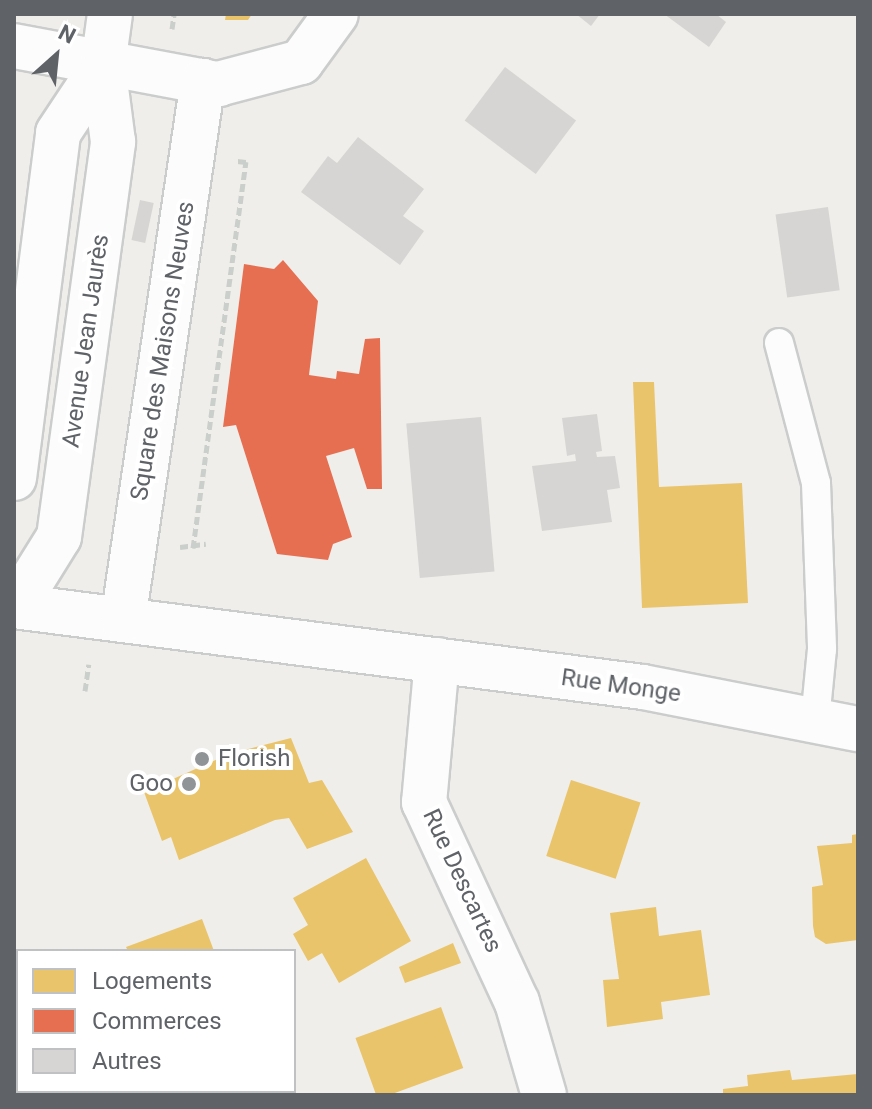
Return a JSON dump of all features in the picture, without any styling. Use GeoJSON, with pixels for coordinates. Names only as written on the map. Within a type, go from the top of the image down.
{"type":"FeatureCollection","features":[{"type":"Feature","properties":{"kind":"street","name":"Avenue Jean Jaurès"},"geometry":{"type":"LineString","coordinates":[[15,605],[59,537],[113,142],[103,65],[110,14]]}},
{"type":"Feature","properties":{"kind":"street"},"geometry":{"type":"LineString","coordinates":[[14,46],[103,65],[203,81],[242,81],[301,62],[336,14]]}},
{"type":"Feature","properties":{"kind":"street","name":"Avenue Jean Jaurès"},"geometry":{"type":"LineString","coordinates":[[14,478],[58,133],[103,65]]}},
{"type":"Feature","properties":{"kind":"street","name":"Square des Maisons Neuves"},"geometry":{"type":"LineString","coordinates":[[123,620],[203,81]]}},
{"type":"Feature","properties":{"kind":"street"},"geometry":{"type":"LineString","coordinates":[[15,605],[123,620]]}},
{"type":"Feature","properties":{"kind":"street","name":"Rue Monge"},"geometry":{"type":"LineString","coordinates":[[123,620],[643,687],[858,729]]}},
{"type":"Feature","properties":{"kind":"street","name":"Rue Descartes"},"geometry":{"type":"LineString","coordinates":[[437,660],[424,802],[517,1002],[544,1095]]}},
{"type":"Feature","properties":{"kind":"lane"},"geometry":{"type":"LineString","coordinates":[[779,343],[816,483],[822,649],[815,720]]}},
{"type":"Feature","properties":{"kind":"path"},"geometry":{"type":"LineString","coordinates":[[193,548],[246,162]]}},
{"type":"Feature","properties":{"kind":"building: Logements"},"geometry":{"type":"Polygon","coordinates":[[[226,14],[252,14],[248,20],[225,20],[226,14]]]}},
{"type":"Feature","properties":{"kind":"building: Logements"},"geometry":{"type":"Polygon","coordinates":[[[633,382],[654,382],[659,487],[742,483],[748,603],[642,608],[633,382]]]}},
{"type":"Feature","properties":{"kind":"building: Logements"},"geometry":{"type":"Polygon","coordinates":[[[291,738],[309,783],[322,780],[353,832],[307,849],[289,818],[275,820],[179,860],[171,837],[162,841],[144,792],[229,754],[291,738]]]}},
{"type":"Feature","properties":{"kind":"building: Logements"},"geometry":{"type":"Polygon","coordinates":[[[571,780],[640,803],[616,879],[546,856],[571,780]]]}},
{"type":"Feature","properties":{"kind":"building: Logements"},"geometry":{"type":"Polygon","coordinates":[[[858,834],[858,940],[826,944],[815,937],[813,926],[812,887],[823,885],[817,846],[852,843],[852,835],[858,834]]]}},
{"type":"Feature","properties":{"kind":"building: Logements"},"geometry":{"type":"Polygon","coordinates":[[[366,858],[411,941],[339,983],[322,953],[308,961],[293,934],[308,925],[293,898],[366,858]]]}},
{"type":"Feature","properties":{"kind":"building: Logements"},"geometry":{"type":"Polygon","coordinates":[[[656,907],[659,936],[701,930],[710,995],[661,1002],[663,1019],[607,1027],[603,980],[619,979],[610,913],[656,907]]]}},
{"type":"Feature","properties":{"kind":"building: Logements"},"geometry":{"type":"Polygon","coordinates":[[[202,919],[213,949],[127,949],[202,919]]]}},
{"type":"Feature","properties":{"kind":"building: Logements"},"geometry":{"type":"Polygon","coordinates":[[[453,943],[461,963],[405,983],[399,967],[453,943]]]}},
{"type":"Feature","properties":{"kind":"building: Logements"},"geometry":{"type":"Polygon","coordinates":[[[441,1007],[463,1068],[389,1095],[376,1095],[355,1038],[441,1007]]]}},
{"type":"Feature","properties":{"kind":"building: Logements"},"geometry":{"type":"Polygon","coordinates":[[[790,1070],[792,1080],[858,1074],[858,1095],[723,1095],[723,1089],[748,1086],[747,1075],[790,1070]]]}},
{"type":"Feature","properties":{"kind":"building: Commerces"},"geometry":{"type":"Polygon","coordinates":[[[283,260],[318,301],[309,375],[336,379],[337,371],[359,374],[365,339],[380,338],[382,489],[367,489],[354,448],[326,456],[352,537],[333,544],[328,560],[277,554],[236,425],[223,427],[244,264],[274,269],[283,260]]]}},
{"type":"Feature","properties":{"kind":"building: Autres"},"geometry":{"type":"Polygon","coordinates":[[[576,14],[600,14],[591,26],[576,14]]]}},
{"type":"Feature","properties":{"kind":"building: Autres"},"geometry":{"type":"Polygon","coordinates":[[[664,14],[716,14],[726,22],[709,47],[664,14]]]}},
{"type":"Feature","properties":{"kind":"building: Autres"},"geometry":{"type":"Polygon","coordinates":[[[505,67],[576,121],[536,174],[465,121],[505,67]]]}},
{"type":"Feature","properties":{"kind":"building: Autres"},"geometry":{"type":"Polygon","coordinates":[[[358,137],[424,189],[403,216],[424,231],[400,265],[301,192],[328,156],[337,163],[358,137]]]}},
{"type":"Feature","properties":{"kind":"building: Autres"},"geometry":{"type":"Polygon","coordinates":[[[140,200],[154,203],[145,243],[131,240],[140,200]]]}},
{"type":"Feature","properties":{"kind":"building: Autres"},"geometry":{"type":"Polygon","coordinates":[[[828,207],[840,290],[787,298],[776,214],[828,207]]]}},
{"type":"Feature","properties":{"kind":"building: Autres"},"geometry":{"type":"Polygon","coordinates":[[[597,414],[602,451],[596,452],[597,457],[615,456],[620,488],[607,490],[612,522],[542,531],[532,466],[576,461],[575,454],[567,456],[562,418],[597,414]]]}},
{"type":"Feature","properties":{"kind":"building: Autres"},"geometry":{"type":"Polygon","coordinates":[[[481,417],[495,571],[420,578],[406,424],[481,417]]]}},
{"type":"Feature","properties":{"kind":"place","name":"Florish"},"geometry":{"type":"Point","coordinates":[202,759]}},
{"type":"Feature","properties":{"kind":"place","name":"Goo"},"geometry":{"type":"Point","coordinates":[189,784]}}]}
